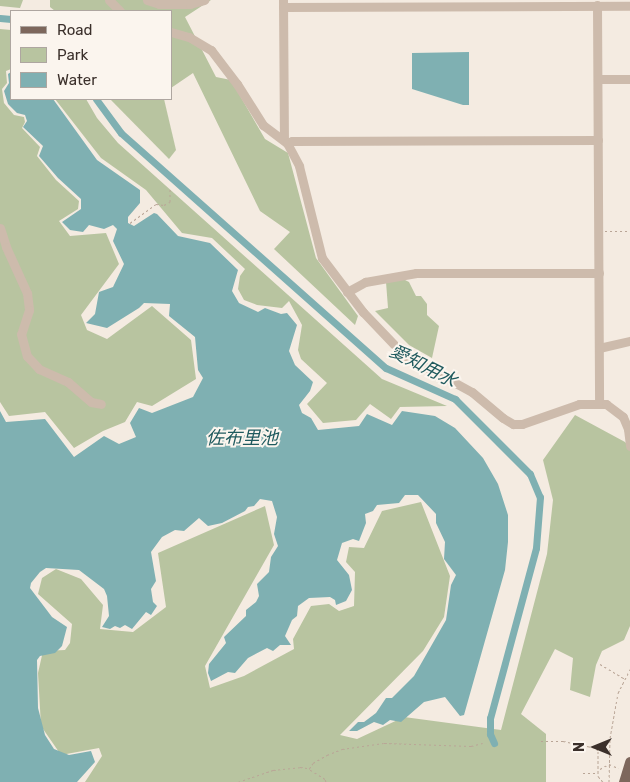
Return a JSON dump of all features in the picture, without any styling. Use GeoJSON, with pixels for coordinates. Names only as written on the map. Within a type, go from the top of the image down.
{"type":"FeatureCollection","features":[{"type":"Feature","properties":{"kind":"street"},"geometry":{"type":"LineString","coordinates":[[109,0],[119,10]]}},
{"type":"Feature","properties":{"kind":"street"},"geometry":{"type":"LineString","coordinates":[[147,0],[159,4],[190,4],[204,0]]}},
{"type":"Feature","properties":{"kind":"street"},"geometry":{"type":"LineString","coordinates":[[630,6],[283,3],[286,141],[299,166],[322,258],[346,292],[404,355],[472,392],[513,424],[522,424],[578,404],[599,403],[612,408],[622,417],[628,429],[630,446]]}},
{"type":"Feature","properties":{"kind":"street"},"geometry":{"type":"LineString","coordinates":[[597,6],[599,403]]}},
{"type":"Feature","properties":{"kind":"street"},"geometry":{"type":"LineString","coordinates":[[172,32],[189,37],[211,50],[237,84],[263,125],[286,141],[598,140]]}},
{"type":"Feature","properties":{"kind":"street"},"geometry":{"type":"LineString","coordinates":[[598,79],[630,78]]}},
{"type":"Feature","properties":{"kind":"street"},"geometry":{"type":"LineString","coordinates":[[0,228],[6,247],[27,293],[29,310],[21,334],[27,356],[39,369],[68,382],[91,402],[102,404]]}},
{"type":"Feature","properties":{"kind":"street"},"geometry":{"type":"LineString","coordinates":[[346,292],[365,282],[416,273],[598,273]]}},
{"type":"Feature","properties":{"kind":"street"},"geometry":{"type":"LineString","coordinates":[[599,348],[630,341]]}},
{"type":"Feature","properties":{"kind":"path"},"geometry":{"type":"LineString","coordinates":[[130,223],[156,204],[164,205],[170,202],[170,188]]}},
{"type":"Feature","properties":{"kind":"path"},"geometry":{"type":"LineString","coordinates":[[598,231],[627,231]]}},
{"type":"Feature","properties":{"kind":"path"},"geometry":{"type":"LineString","coordinates":[[600,664],[625,679]]}},
{"type":"Feature","properties":{"kind":"path"},"geometry":{"type":"LineString","coordinates":[[609,782],[610,738],[618,693],[630,669]]}},
{"type":"Feature","properties":{"kind":"path"},"geometry":{"type":"LineString","coordinates":[[541,741],[592,747],[598,751],[598,773],[603,782]]}},
{"type":"Feature","properties":{"kind":"path"},"geometry":{"type":"LineString","coordinates":[[309,769],[312,763],[333,752],[366,745],[406,742],[472,746],[483,743]]}},
{"type":"Feature","properties":{"kind":"path"},"geometry":{"type":"LineString","coordinates":[[599,770],[602,766],[610,764],[628,772]]}},
{"type":"Feature","properties":{"kind":"path"},"geometry":{"type":"LineString","coordinates":[[238,782],[273,770],[300,767],[309,769],[325,779],[326,782]]}},
{"type":"Feature","properties":{"kind":"path"},"geometry":{"type":"LineString","coordinates":[[582,773],[598,773]]}},
{"type":"Feature","properties":{"kind":"green space"},"geometry":{"type":"Polygon","coordinates":[[[0,0],[23,0],[20,8],[0,6],[0,0]]]}},
{"type":"Feature","properties":{"kind":"green space"},"geometry":{"type":"Polygon","coordinates":[[[50,0],[211,0],[185,17],[216,77],[231,80],[265,139],[288,153],[316,258],[358,316],[355,325],[274,249],[290,232],[260,211],[193,73],[172,87],[172,10],[54,10],[50,7],[50,0]]]}},
{"type":"Feature","properties":{"kind":"green space"},"geometry":{"type":"Polygon","coordinates":[[[0,29],[10,30],[10,69],[6,71],[7,83],[2,89],[4,103],[14,115],[24,117],[25,122],[22,128],[40,147],[37,156],[56,180],[79,201],[78,209],[59,221],[70,236],[106,233],[119,264],[81,315],[87,330],[107,339],[152,306],[191,340],[196,379],[152,406],[137,402],[125,422],[103,431],[74,448],[45,412],[9,416],[0,402],[0,29]]]}},
{"type":"Feature","properties":{"kind":"green space"},"geometry":{"type":"Polygon","coordinates":[[[56,100],[87,100],[97,118],[118,143],[382,379],[447,406],[400,407],[391,419],[370,404],[356,420],[323,423],[307,404],[327,383],[301,359],[298,350],[302,325],[289,301],[282,308],[257,305],[244,300],[238,289],[240,276],[245,269],[212,238],[182,233],[146,190],[101,158],[56,100]]]}},
{"type":"Feature","properties":{"kind":"green space"},"geometry":{"type":"Polygon","coordinates":[[[111,100],[164,100],[176,150],[169,159],[111,100]]]}},
{"type":"Feature","properties":{"kind":"green space"},"geometry":{"type":"Polygon","coordinates":[[[403,279],[409,282],[416,296],[421,296],[427,304],[427,315],[439,326],[432,358],[409,345],[375,311],[388,308],[386,282],[403,279]]]}},
{"type":"Feature","properties":{"kind":"green space"},"geometry":{"type":"Polygon","coordinates":[[[575,415],[625,442],[630,448],[630,626],[624,640],[602,651],[596,665],[590,697],[570,690],[573,658],[555,649],[521,714],[546,734],[546,782],[85,782],[102,756],[99,748],[61,755],[41,726],[38,673],[43,651],[65,650],[70,643],[72,624],[38,594],[42,578],[56,569],[81,579],[103,605],[100,629],[133,632],[166,607],[158,553],[265,506],[274,545],[205,666],[210,688],[244,676],[294,649],[293,639],[311,606],[329,604],[339,611],[354,606],[355,572],[346,562],[349,547],[364,548],[382,511],[421,502],[450,576],[444,617],[423,651],[340,735],[357,739],[404,717],[501,730],[547,554],[553,500],[543,460],[575,415]]]}},
{"type":"Feature","properties":{"kind":"water"},"geometry":{"type":"Polygon","coordinates":[[[469,52],[469,105],[463,105],[412,89],[412,53],[469,52]]]}},
{"type":"Feature","properties":{"kind":"water","name":"佐布里池"},"geometry":{"type":"Polygon","coordinates":[[[10,73],[10,100],[54,100],[97,160],[140,190],[140,203],[128,217],[128,223],[134,226],[154,213],[178,236],[210,243],[238,270],[232,291],[239,303],[258,312],[265,308],[281,314],[287,313],[297,325],[289,351],[295,365],[313,382],[310,391],[299,405],[302,413],[311,418],[318,430],[359,426],[367,414],[392,425],[402,411],[435,416],[455,428],[483,458],[498,484],[508,515],[508,542],[505,570],[464,715],[460,716],[445,697],[424,702],[401,722],[390,720],[383,725],[374,722],[357,731],[349,731],[358,722],[364,722],[376,713],[386,698],[392,698],[414,676],[446,620],[451,585],[456,575],[444,559],[445,542],[436,523],[436,514],[418,495],[405,495],[399,503],[377,505],[373,511],[365,514],[366,523],[359,541],[353,539],[342,543],[337,560],[349,575],[352,590],[346,601],[336,605],[335,600],[330,597],[309,598],[298,606],[297,616],[292,620],[285,636],[291,645],[280,645],[273,651],[267,648],[248,658],[235,673],[228,672],[211,681],[208,673],[209,664],[226,643],[224,637],[246,616],[246,610],[256,602],[259,596],[257,584],[269,572],[271,557],[278,546],[274,534],[277,517],[272,501],[260,499],[254,506],[248,507],[245,511],[222,523],[208,526],[199,518],[184,531],[175,530],[162,537],[151,552],[156,581],[151,589],[153,602],[157,606],[151,615],[146,612],[132,629],[125,625],[120,628],[115,626],[110,629],[102,627],[109,616],[107,596],[104,589],[79,570],[46,568],[40,572],[31,583],[30,588],[52,617],[67,627],[62,646],[55,653],[40,656],[37,660],[38,708],[45,735],[54,749],[69,755],[91,751],[95,762],[77,782],[0,782],[0,411],[6,422],[45,419],[74,457],[104,436],[119,444],[136,437],[130,423],[139,408],[152,413],[193,397],[203,378],[198,370],[195,337],[169,316],[170,304],[144,303],[107,328],[86,323],[95,314],[99,292],[113,287],[124,264],[113,241],[117,229],[113,225],[104,229],[89,225],[83,232],[70,230],[62,222],[81,209],[81,199],[58,178],[39,156],[43,146],[23,127],[27,121],[25,115],[17,113],[8,104],[4,91],[9,83],[8,74],[10,73]]]}},
{"type":"Feature","properties":{"kind":"waterway","name":"愛知用水"},"geometry":{"type":"LineString","coordinates":[[0,18],[10,19]]}},
{"type":"Feature","properties":{"kind":"waterway","name":"愛知用水"},"geometry":{"type":"LineString","coordinates":[[97,100],[121,133],[386,368],[455,399],[530,474],[540,497],[536,548],[490,718],[490,734],[494,743]]}}]}
